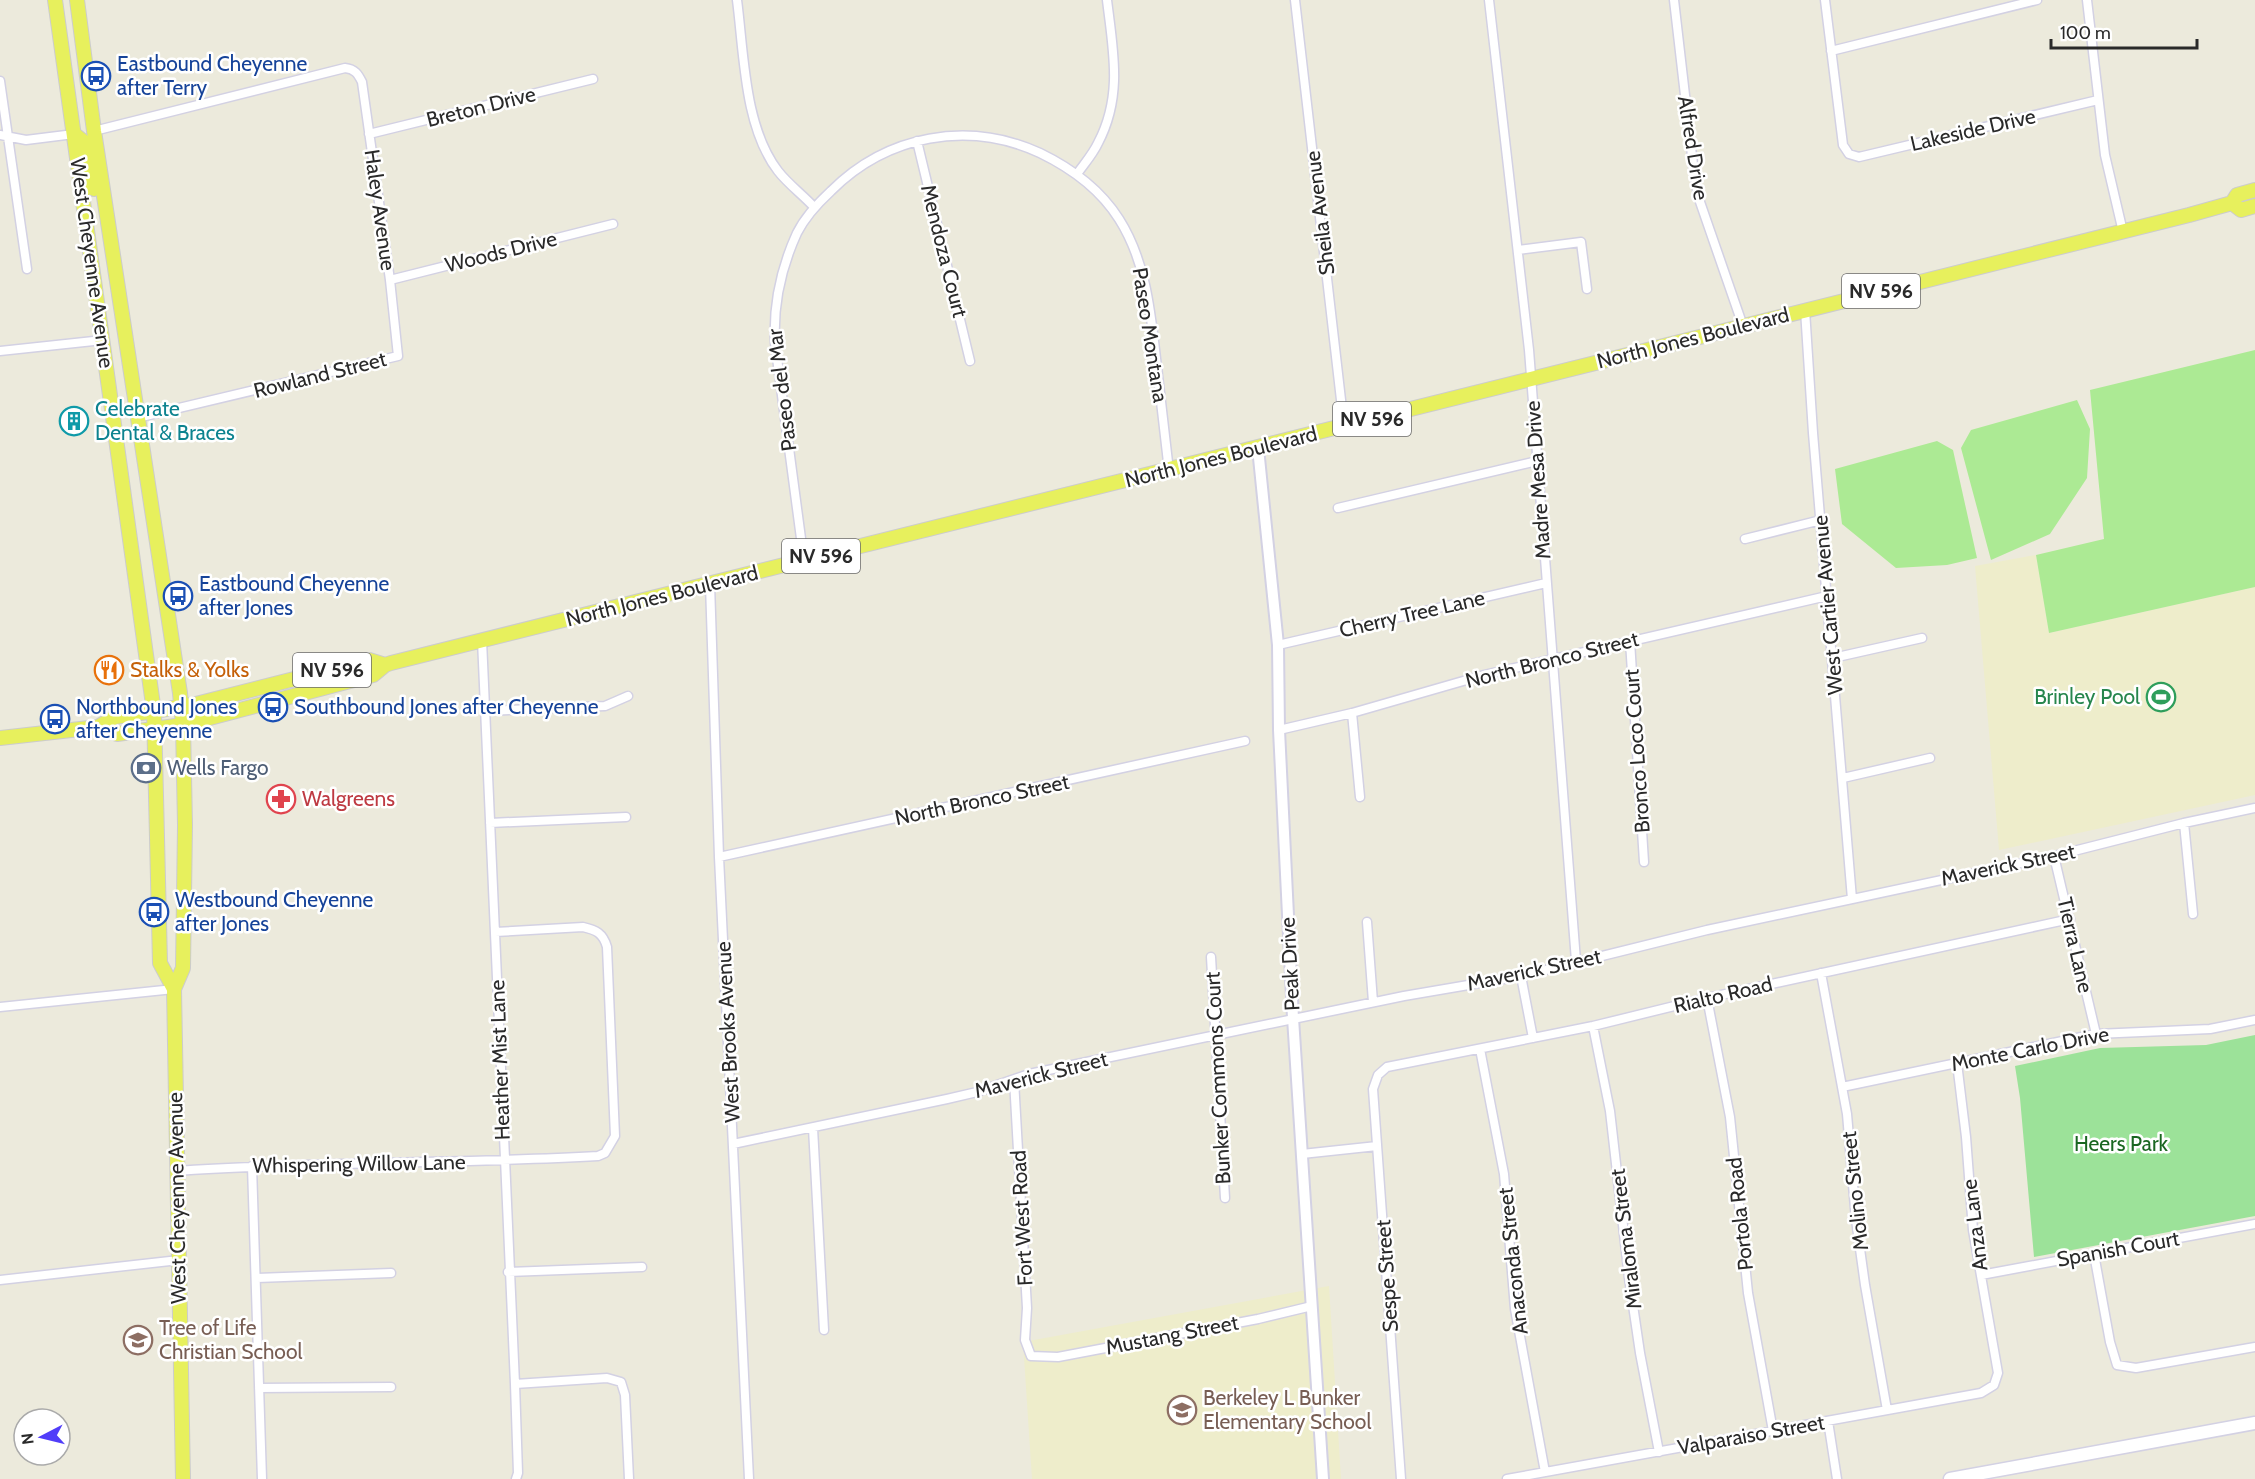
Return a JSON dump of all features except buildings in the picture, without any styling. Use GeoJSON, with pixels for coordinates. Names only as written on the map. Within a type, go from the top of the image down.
{"type":"FeatureCollection","features":[{"type":"Feature","properties":{"kind":"main road"},"geometry":{"type":"LineString","coordinates":[[56,0],[61,12],[80,124],[94,131]]}},
{"type":"Feature","properties":{"kind":"main road","name":"West Cheyenne Avenue"},"geometry":{"type":"LineString","coordinates":[[56,0],[154,712],[160,963],[174,989]]}},
{"type":"Feature","properties":{"kind":"main road","name":"West Cheyenne Avenue"},"geometry":{"type":"LineString","coordinates":[[77,0],[112,254],[162,565],[183,725],[185,825],[183,968],[174,989],[183,1479]]}},
{"type":"Feature","properties":{"kind":"main road"},"geometry":{"type":"LineString","coordinates":[[74,134],[84,142],[104,237],[112,254]]}},
{"type":"Feature","properties":{"kind":"main road","name":"North Jones Boulevard"},"geometry":{"type":"LineString","coordinates":[[98,727],[117,734],[183,725],[373,675],[385,665],[482,640],[2123,232],[2232,203],[2237,195],[2255,190]]}},
{"type":"Feature","properties":{"kind":"main road","name":"North Jones Boulevard"},"geometry":{"type":"LineString","coordinates":[[2232,203],[2241,210],[2255,206]]}},
{"type":"Feature","properties":{"kind":"main road","name":"North Jones Boulevard"},"geometry":{"type":"LineString","coordinates":[[0,738],[98,727],[115,717],[181,707],[369,660],[385,665]]}},
{"type":"Feature","properties":{"kind":"main road"},"geometry":{"type":"LineString","coordinates":[[1950,1479],[2255,1423]]}},
{"type":"Feature","properties":{"kind":"street"},"geometry":{"type":"LineString","coordinates":[[737,0],[752,112],[758,134],[777,171],[814,207]]}},
{"type":"Feature","properties":{"kind":"street"},"geometry":{"type":"LineString","coordinates":[[1077,174],[1098,144],[1109,117],[1115,89],[1107,0]]}},
{"type":"Feature","properties":{"kind":"street","name":"Sheila Avenue"},"geometry":{"type":"LineString","coordinates":[[1295,0],[1344,426]]}},
{"type":"Feature","properties":{"kind":"street","name":"Madre Mesa Drive"},"geometry":{"type":"LineString","coordinates":[[1489,0],[1529,350],[1576,962]]}},
{"type":"Feature","properties":{"kind":"street","name":"Alfred Drive"},"geometry":{"type":"LineString","coordinates":[[1674,0],[1699,199],[1743,326]]}},
{"type":"Feature","properties":{"kind":"street"},"geometry":{"type":"LineString","coordinates":[[1825,0],[1831,51],[2037,0]]}},
{"type":"Feature","properties":{"kind":"street"},"geometry":{"type":"LineString","coordinates":[[2086,0],[2105,155],[2123,232]]}},
{"type":"Feature","properties":{"kind":"street","name":"Lakeside Drive"},"geometry":{"type":"LineString","coordinates":[[1831,51],[1843,145],[1849,153],[1860,157],[2098,100]]}},
{"type":"Feature","properties":{"kind":"street","name":"Haley Avenue"},"geometry":{"type":"LineString","coordinates":[[94,131],[345,68],[358,74],[362,82],[390,280],[398,356]]}},
{"type":"Feature","properties":{"kind":"street","name":"Breton Drive"},"geometry":{"type":"LineString","coordinates":[[369,134],[593,79]]}},
{"type":"Feature","properties":{"kind":"street"},"geometry":{"type":"LineString","coordinates":[[0,81],[4,136],[27,268]]}},
{"type":"Feature","properties":{"kind":"street"},"geometry":{"type":"LineString","coordinates":[[4,136],[26,140],[74,134]]}},
{"type":"Feature","properties":{"kind":"street","name":"Paseo Montana"},"geometry":{"type":"LineString","coordinates":[[917,141],[941,136],[984,136],[1020,144],[1063,164],[1077,174],[1098,193],[1117,216],[1130,236],[1142,266],[1152,321],[1169,471]]}},
{"type":"Feature","properties":{"kind":"street","name":"Paseo del Mar"},"geometry":{"type":"LineString","coordinates":[[804,561],[774,343],[774,319],[780,278],[798,232],[814,207],[845,177],[885,151],[917,141]]}},
{"type":"Feature","properties":{"kind":"street","name":"Mendoza Court"},"geometry":{"type":"LineString","coordinates":[[917,141],[970,361]]}},
{"type":"Feature","properties":{"kind":"street","name":"Woods Drive"},"geometry":{"type":"LineString","coordinates":[[390,280],[613,224]]}},
{"type":"Feature","properties":{"kind":"street"},"geometry":{"type":"LineString","coordinates":[[1518,250],[1581,242],[1587,289]]}},
{"type":"Feature","properties":{"kind":"street","name":"West Cartier Avenue"},"geometry":{"type":"LineString","coordinates":[[1805,310],[1852,899]]}},
{"type":"Feature","properties":{"kind":"street"},"geometry":{"type":"LineString","coordinates":[[0,351],[103,340]]}},
{"type":"Feature","properties":{"kind":"street","name":"Rowland Street"},"geometry":{"type":"LineString","coordinates":[[137,418],[398,356]]}},
{"type":"Feature","properties":{"kind":"street","name":"Peak Drive"},"geometry":{"type":"LineString","coordinates":[[1258,448],[1278,645],[1293,1018],[1323,1479]]}},
{"type":"Feature","properties":{"kind":"street"},"geometry":{"type":"LineString","coordinates":[[1338,508],[1537,461]]}},
{"type":"Feature","properties":{"kind":"street"},"geometry":{"type":"LineString","coordinates":[[1745,539],[1821,520]]}},
{"type":"Feature","properties":{"kind":"street","name":"Cherry Tree Lane"},"geometry":{"type":"LineString","coordinates":[[1278,645],[1546,583]]}},
{"type":"Feature","properties":{"kind":"street","name":"West Brooks Avenue"},"geometry":{"type":"LineString","coordinates":[[710,584],[719,857],[749,1479]]}},
{"type":"Feature","properties":{"kind":"street","name":"North Bronco Street"},"geometry":{"type":"LineString","coordinates":[[1280,730],[1352,713],[1484,675],[1827,596]]}},
{"type":"Feature","properties":{"kind":"street"},"geometry":{"type":"LineString","coordinates":[[1833,658],[1922,638]]}},
{"type":"Feature","properties":{"kind":"street","name":"Heather Mist Lane"},"geometry":{"type":"LineString","coordinates":[[482,640],[508,1272],[515,1384],[518,1473],[516,1479]]}},
{"type":"Feature","properties":{"kind":"street","name":"Bronco Loco Court"},"geometry":{"type":"LineString","coordinates":[[1630,641],[1644,862]]}},
{"type":"Feature","properties":{"kind":"street"},"geometry":{"type":"LineString","coordinates":[[485,711],[605,706],[628,696]]}},
{"type":"Feature","properties":{"kind":"street"},"geometry":{"type":"LineString","coordinates":[[1352,713],[1360,798]]}},
{"type":"Feature","properties":{"kind":"street","name":"North Bronco Street"},"geometry":{"type":"LineString","coordinates":[[719,857],[1245,741]]}},
{"type":"Feature","properties":{"kind":"street"},"geometry":{"type":"LineString","coordinates":[[1843,778],[1930,758]]}},
{"type":"Feature","properties":{"kind":"street","name":"Maverick Street"},"geometry":{"type":"LineString","coordinates":[[733,1144],[977,1092],[1029,1074],[1156,1049],[1215,1033],[1521,976],[1852,899],[2054,856],[2184,823],[2255,808]]}},
{"type":"Feature","properties":{"kind":"street"},"geometry":{"type":"LineString","coordinates":[[490,823],[626,817]]}},
{"type":"Feature","properties":{"kind":"street"},"geometry":{"type":"LineString","coordinates":[[2184,823],[2193,914]]}},
{"type":"Feature","properties":{"kind":"street","name":"Tierra Lane"},"geometry":{"type":"LineString","coordinates":[[2054,856],[2096,1034]]}},
{"type":"Feature","properties":{"kind":"street","name":"Rialto Road"},"geometry":{"type":"LineString","coordinates":[[1378,1075],[1387,1067],[1593,1026],[1707,998],[2070,919]]}},
{"type":"Feature","properties":{"kind":"street"},"geometry":{"type":"LineString","coordinates":[[1367,922],[1373,1002]]}},
{"type":"Feature","properties":{"kind":"street","name":"Whispering Willow Lane"},"geometry":{"type":"LineString","coordinates":[[177,1171],[252,1166],[504,1162],[598,1156],[605,1153],[615,1136],[605,939],[597,931],[583,927],[495,932]]}},
{"type":"Feature","properties":{"kind":"street","name":"Bunker Commons Court"},"geometry":{"type":"LineString","coordinates":[[1211,957],[1225,1198]]}},
{"type":"Feature","properties":{"kind":"street","name":"Molino Street"},"geometry":{"type":"LineString","coordinates":[[1821,973],[1847,1114],[1856,1220],[1887,1410]]}},
{"type":"Feature","properties":{"kind":"street"},"geometry":{"type":"LineString","coordinates":[[1521,976],[1533,1038]]}},
{"type":"Feature","properties":{"kind":"street"},"geometry":{"type":"LineString","coordinates":[[0,1007],[174,989]]}},
{"type":"Feature","properties":{"kind":"street","name":"Portola Road"},"geometry":{"type":"LineString","coordinates":[[1707,998],[1730,1117],[1748,1293],[1773,1431]]}},
{"type":"Feature","properties":{"kind":"street","name":"Monte Carlo Drive"},"geometry":{"type":"LineString","coordinates":[[1842,1087],[2096,1034],[2210,1029],[2255,1020]]}},
{"type":"Feature","properties":{"kind":"street","name":"Miraloma Street"},"geometry":{"type":"LineString","coordinates":[[1593,1026],[1610,1111],[1621,1215],[1640,1353],[1659,1452]]}},
{"type":"Feature","properties":{"kind":"street","name":"Anaconda Street"},"geometry":{"type":"LineString","coordinates":[[1480,1049],[1504,1174],[1515,1309],[1545,1472]]}},
{"type":"Feature","properties":{"kind":"street","name":"Anza Lane"},"geometry":{"type":"LineString","coordinates":[[1957,1063],[1966,1137],[1973,1230],[1998,1372],[1994,1385]]}},
{"type":"Feature","properties":{"kind":"street","name":"Sespe Street"},"geometry":{"type":"LineString","coordinates":[[1378,1075],[1373,1089],[1401,1479]]}},
{"type":"Feature","properties":{"kind":"street","name":"Fort West Road"},"geometry":{"type":"LineString","coordinates":[[1014,1080],[1026,1296],[1025,1340],[1031,1356]]}},
{"type":"Feature","properties":{"kind":"street"},"geometry":{"type":"LineString","coordinates":[[813,1128],[824,1330]]}},
{"type":"Feature","properties":{"kind":"street"},"geometry":{"type":"LineString","coordinates":[[1302,1154],[1377,1146]]}},
{"type":"Feature","properties":{"kind":"street"},"geometry":{"type":"LineString","coordinates":[[252,1166],[262,1479]]}},
{"type":"Feature","properties":{"kind":"street","name":"Spanish Court"},"geometry":{"type":"LineString","coordinates":[[1981,1275],[2255,1224]]}},
{"type":"Feature","properties":{"kind":"street"},"geometry":{"type":"LineString","coordinates":[[2094,1254],[2110,1342],[2117,1365],[2136,1368],[2255,1347]]}},
{"type":"Feature","properties":{"kind":"street"},"geometry":{"type":"LineString","coordinates":[[0,1280],[179,1260]]}},
{"type":"Feature","properties":{"kind":"street"},"geometry":{"type":"LineString","coordinates":[[508,1272],[642,1267]]}},
{"type":"Feature","properties":{"kind":"street"},"geometry":{"type":"LineString","coordinates":[[257,1278],[391,1273]]}},
{"type":"Feature","properties":{"kind":"street","name":"Mustang Street"},"geometry":{"type":"LineString","coordinates":[[1031,1356],[1058,1357],[1258,1319],[1312,1306]]}},
{"type":"Feature","properties":{"kind":"street"},"geometry":{"type":"LineString","coordinates":[[515,1384],[607,1378],[621,1382],[625,1395],[629,1479]]}},
{"type":"Feature","properties":{"kind":"street","name":"Valparaiso Street"},"geometry":{"type":"LineString","coordinates":[[1507,1479],[1981,1393],[1994,1385]]}},
{"type":"Feature","properties":{"kind":"street"},"geometry":{"type":"LineString","coordinates":[[259,1388],[392,1387]]}},
{"type":"Feature","properties":{"kind":"street"},"geometry":{"type":"LineString","coordinates":[[1828,1421],[1837,1479]]}},
{"type":"Feature","properties":{"kind":"shaded area"},"geometry":{"type":"Polygon","coordinates":[[[2036,555],[2049,633],[2255,587],[2255,795],[1999,850],[1975,566],[2036,555]]]}},
{"type":"Feature","properties":{"kind":"shaded area","name":"Berkeley L Bunker Elementary School"},"geometry":{"type":"Polygon","coordinates":[[[1329,1286],[1341,1479],[1032,1479],[1023,1342],[1329,1286]]]}},
{"type":"Feature","properties":{"kind":"green space"},"geometry":{"type":"Polygon","coordinates":[[[2255,350],[2255,587],[2049,633],[2036,555],[2104,539],[2090,390],[2255,350]]]}},
{"type":"Feature","properties":{"kind":"green space"},"geometry":{"type":"Polygon","coordinates":[[[2077,400],[2090,429],[2087,478],[2050,534],[1991,560],[1961,448],[1971,430],[2077,400]]]}},
{"type":"Feature","properties":{"kind":"green space"},"geometry":{"type":"Polygon","coordinates":[[[1937,441],[1953,450],[1977,558],[1947,565],[1896,568],[1842,524],[1835,469],[1937,441]]]}},
{"type":"Feature","properties":{"kind":"green space","name":"Heers Park"},"geometry":{"type":"Polygon","coordinates":[[[2255,1035],[2255,1216],[2034,1257],[2020,1098],[2015,1066],[2100,1048],[2206,1045],[2255,1035]]]}},
{"type":"Feature","properties":{"kind":"place","name":"Eastbound Cheyenne after Terry"},"geometry":{"type":"Point","coordinates":[96,76]}},
{"type":"Feature","properties":{"kind":"place","name":"Celebrate Dental & Braces"},"geometry":{"type":"Point","coordinates":[74,421]}},
{"type":"Feature","properties":{"kind":"place","name":"Eastbound Cheyenne after Jones"},"geometry":{"type":"Point","coordinates":[178,596]}},
{"type":"Feature","properties":{"kind":"place","name":"Stalks & Yolks"},"geometry":{"type":"Point","coordinates":[109,670]}},
{"type":"Feature","properties":{"kind":"place","name":"Brinley Pool"},"geometry":{"type":"Point","coordinates":[2161,697]}},
{"type":"Feature","properties":{"kind":"place","name":"Southbound Jones after Cheyenne"},"geometry":{"type":"Point","coordinates":[273,707]}},
{"type":"Feature","properties":{"kind":"place","name":"Northbound Jones after Cheyenne"},"geometry":{"type":"Point","coordinates":[55,719]}},
{"type":"Feature","properties":{"kind":"place","name":"Wells Fargo"},"geometry":{"type":"Point","coordinates":[146,768]}},
{"type":"Feature","properties":{"kind":"place","name":"Walgreens"},"geometry":{"type":"Point","coordinates":[281,799]}},
{"type":"Feature","properties":{"kind":"place","name":"Westbound Cheyenne after Jones"},"geometry":{"type":"Point","coordinates":[154,912]}},
{"type":"Feature","properties":{"kind":"place","name":"Tree of Life Christian School"},"geometry":{"type":"Point","coordinates":[138,1340]}},
{"type":"Feature","properties":{"kind":"place","name":"Berkeley L Bunker Elementary School"},"geometry":{"type":"Point","coordinates":[1182,1410]}}]}
